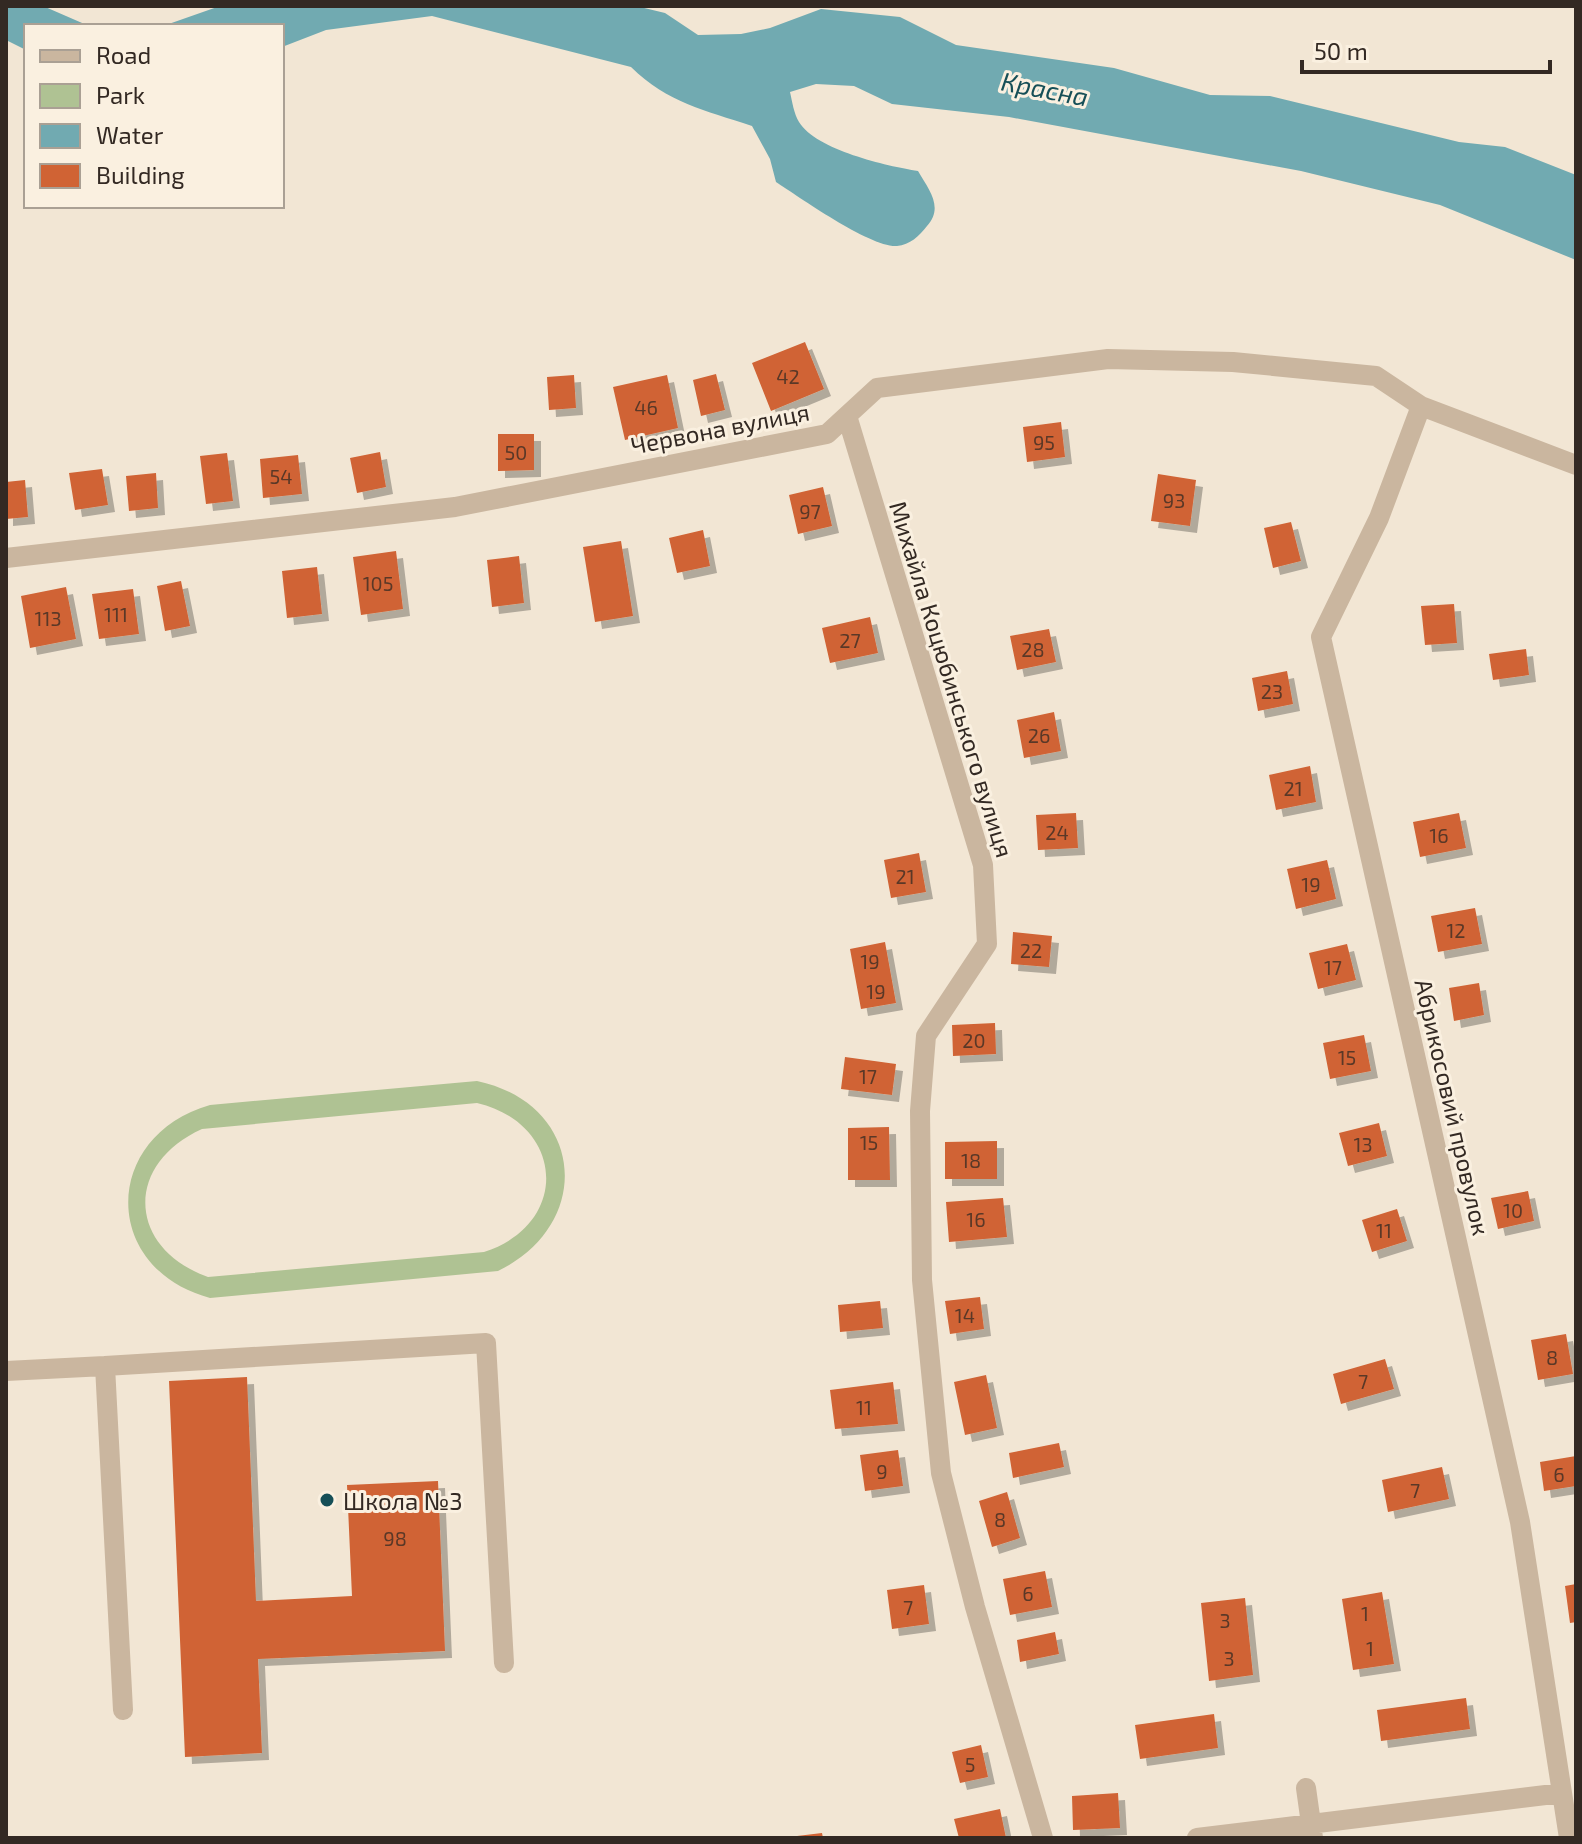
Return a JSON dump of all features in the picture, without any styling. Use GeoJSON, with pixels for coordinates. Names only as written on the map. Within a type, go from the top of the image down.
{"type":"FeatureCollection","features":[{"type":"Feature","properties":{"kind":"street","name":"Червона вулиця"},"geometry":{"type":"LineString","coordinates":[[6,558],[455,507],[827,434],[877,388],[1108,359],[1233,362],[1376,376],[1421,406],[1576,465]]}},
{"type":"Feature","properties":{"kind":"street","name":"Абрикосовий провулок"},"geometry":{"type":"LineString","coordinates":[[1421,406],[1379,518],[1321,637],[1520,1522],[1569,1838]]}},
{"type":"Feature","properties":{"kind":"street","name":"Михайла Коцюбинського вулиця"},"geometry":{"type":"LineString","coordinates":[[847,416],[983,865],[987,944],[926,1036],[920,1111],[922,1280],[941,1473],[975,1607],[1043,1838]]}},
{"type":"Feature","properties":{"kind":"street"},"geometry":{"type":"LineString","coordinates":[[6,1371],[486,1343],[504,1663]]}},
{"type":"Feature","properties":{"kind":"street"},"geometry":{"type":"LineString","coordinates":[[105,1366],[123,1710]]}},
{"type":"Feature","properties":{"kind":"street"},"geometry":{"type":"LineString","coordinates":[[1306,1788],[1312,1831]]}},
{"type":"Feature","properties":{"kind":"street"},"geometry":{"type":"LineString","coordinates":[[1197,1838],[1312,1831],[1562,1793]]}},
{"type":"Feature","properties":{"kind":"green space"},"geometry":{"type":"Polygon","coordinates":[[[477,1081],[513,1094],[539,1114],[557,1139],[564,1167],[562,1196],[551,1225],[529,1250],[498,1271],[210,1298],[174,1282],[148,1260],[133,1232],[128,1202],[134,1172],[149,1144],[174,1121],[210,1105],[477,1081]],[[477,1103],[202,1129],[177,1144],[159,1163],[148,1184],[145,1205],[150,1227],[162,1247],[181,1264],[208,1277],[484,1252],[512,1238],[532,1220],[543,1198],[546,1175],[541,1152],[527,1131],[506,1114],[477,1103]]]}},
{"type":"Feature","properties":{"kind":"water"},"geometry":{"type":"Polygon","coordinates":[[[6,6],[43,6],[84,24],[24,24],[24,49],[6,40],[6,6]]]}},
{"type":"Feature","properties":{"kind":"water","name":"Красна"},"geometry":{"type":"Polygon","coordinates":[[[220,6],[636,6],[665,13],[698,35],[741,34],[770,28],[821,9],[900,17],[956,45],[1114,68],[1210,95],[1270,96],[1459,142],[1505,147],[1576,175],[1576,260],[1440,205],[1301,171],[1009,117],[892,104],[854,86],[816,84],[790,92],[799,122],[820,141],[853,155],[918,171],[933,198],[932,219],[910,242],[897,246],[885,244],[835,220],[776,182],[770,159],[752,126],[673,97],[631,67],[432,16],[326,30],[284,46],[284,24],[169,24],[220,6]]]}},
{"type":"Feature","properties":{"kind":"building"},"geometry":{"type":"Polygon","coordinates":[[[805,342],[824,389],[771,411],[752,363],[805,342]]]}},
{"type":"Feature","properties":{"kind":"building"},"geometry":{"type":"Polygon","coordinates":[[[716,374],[725,410],[701,416],[693,380],[716,374]]]}},
{"type":"Feature","properties":{"kind":"building"},"geometry":{"type":"Polygon","coordinates":[[[574,375],[576,408],[549,410],[547,377],[574,375]]]}},
{"type":"Feature","properties":{"kind":"building"},"geometry":{"type":"Polygon","coordinates":[[[667,375],[678,428],[625,440],[613,387],[667,375]]]}},
{"type":"Feature","properties":{"kind":"building"},"geometry":{"type":"Polygon","coordinates":[[[1061,422],[1065,457],[1027,462],[1023,427],[1061,422]]]}},
{"type":"Feature","properties":{"kind":"building"},"geometry":{"type":"Polygon","coordinates":[[[498,434],[534,434],[534,470],[498,471],[498,434]]]}},
{"type":"Feature","properties":{"kind":"building"},"geometry":{"type":"Polygon","coordinates":[[[380,452],[386,487],[357,493],[350,458],[380,452]]]}},
{"type":"Feature","properties":{"kind":"building"},"geometry":{"type":"Polygon","coordinates":[[[227,453],[233,501],[206,504],[200,456],[227,453]]]}},
{"type":"Feature","properties":{"kind":"building"},"geometry":{"type":"Polygon","coordinates":[[[298,455],[302,494],[263,498],[260,459],[298,455]]]}},
{"type":"Feature","properties":{"kind":"building"},"geometry":{"type":"Polygon","coordinates":[[[102,469],[108,505],[75,510],[69,473],[102,469]]]}},
{"type":"Feature","properties":{"kind":"building"},"geometry":{"type":"Polygon","coordinates":[[[156,473],[158,508],[129,511],[126,476],[156,473]]]}},
{"type":"Feature","properties":{"kind":"building"},"geometry":{"type":"Polygon","coordinates":[[[1158,474],[1196,480],[1190,526],[1151,521],[1158,474]]]}},
{"type":"Feature","properties":{"kind":"building"},"geometry":{"type":"Polygon","coordinates":[[[25,480],[28,517],[6,519],[6,482],[25,480]]]}},
{"type":"Feature","properties":{"kind":"building"},"geometry":{"type":"Polygon","coordinates":[[[823,487],[832,526],[798,534],[789,495],[823,487]]]}},
{"type":"Feature","properties":{"kind":"building"},"geometry":{"type":"Polygon","coordinates":[[[1291,522],[1301,561],[1273,568],[1264,528],[1291,522]]]}},
{"type":"Feature","properties":{"kind":"building"},"geometry":{"type":"Polygon","coordinates":[[[703,530],[710,566],[677,573],[669,538],[703,530]]]}},
{"type":"Feature","properties":{"kind":"building"},"geometry":{"type":"Polygon","coordinates":[[[621,541],[633,616],[595,622],[583,547],[621,541]]]}},
{"type":"Feature","properties":{"kind":"building"},"geometry":{"type":"Polygon","coordinates":[[[396,551],[403,609],[361,615],[353,557],[396,551]]]}},
{"type":"Feature","properties":{"kind":"building"},"geometry":{"type":"Polygon","coordinates":[[[519,556],[524,603],[492,607],[487,560],[519,556]]]}},
{"type":"Feature","properties":{"kind":"building"},"geometry":{"type":"Polygon","coordinates":[[[317,567],[322,614],[287,618],[282,571],[317,567]]]}},
{"type":"Feature","properties":{"kind":"building"},"geometry":{"type":"Polygon","coordinates":[[[181,581],[190,626],[165,631],[157,586],[181,581]]]}},
{"type":"Feature","properties":{"kind":"building"},"geometry":{"type":"Polygon","coordinates":[[[66,587],[76,639],[30,648],[21,596],[66,587]]]}},
{"type":"Feature","properties":{"kind":"building"},"geometry":{"type":"Polygon","coordinates":[[[133,589],[139,634],[99,639],[92,594],[133,589]]]}},
{"type":"Feature","properties":{"kind":"building"},"geometry":{"type":"Polygon","coordinates":[[[1454,604],[1457,643],[1425,645],[1421,606],[1454,604]]]}},
{"type":"Feature","properties":{"kind":"building"},"geometry":{"type":"Polygon","coordinates":[[[870,617],[878,653],[830,663],[822,628],[870,617]]]}},
{"type":"Feature","properties":{"kind":"building"},"geometry":{"type":"Polygon","coordinates":[[[1049,629],[1056,662],[1017,670],[1010,636],[1049,629]]]}},
{"type":"Feature","properties":{"kind":"building"},"geometry":{"type":"Polygon","coordinates":[[[1526,649],[1529,675],[1493,680],[1489,654],[1526,649]]]}},
{"type":"Feature","properties":{"kind":"building"},"geometry":{"type":"Polygon","coordinates":[[[1287,671],[1293,704],[1258,711],[1252,678],[1287,671]]]}},
{"type":"Feature","properties":{"kind":"building"},"geometry":{"type":"Polygon","coordinates":[[[1054,712],[1061,751],[1024,758],[1017,720],[1054,712]]]}},
{"type":"Feature","properties":{"kind":"building"},"geometry":{"type":"Polygon","coordinates":[[[1310,766],[1316,802],[1276,810],[1269,775],[1310,766]]]}},
{"type":"Feature","properties":{"kind":"building"},"geometry":{"type":"Polygon","coordinates":[[[1076,813],[1078,848],[1038,850],[1036,815],[1076,813]]]}},
{"type":"Feature","properties":{"kind":"building"},"geometry":{"type":"Polygon","coordinates":[[[1459,813],[1466,848],[1420,857],[1413,822],[1459,813]]]}},
{"type":"Feature","properties":{"kind":"building"},"geometry":{"type":"Polygon","coordinates":[[[919,853],[926,892],[891,898],[884,860],[919,853]]]}},
{"type":"Feature","properties":{"kind":"building"},"geometry":{"type":"Polygon","coordinates":[[[1327,860],[1336,899],[1296,909],[1287,869],[1327,860]]]}},
{"type":"Feature","properties":{"kind":"building"},"geometry":{"type":"Polygon","coordinates":[[[1475,908],[1482,944],[1438,952],[1431,916],[1475,908]]]}},
{"type":"Feature","properties":{"kind":"building"},"geometry":{"type":"Polygon","coordinates":[[[1013,932],[1052,936],[1049,967],[1011,964],[1013,932]]]}},
{"type":"Feature","properties":{"kind":"building"},"geometry":{"type":"Polygon","coordinates":[[[885,942],[896,1003],[861,1009],[850,949],[885,942]]]}},
{"type":"Feature","properties":{"kind":"building"},"geometry":{"type":"Polygon","coordinates":[[[1347,944],[1356,980],[1318,989],[1309,953],[1347,944]]]}},
{"type":"Feature","properties":{"kind":"building"},"geometry":{"type":"Polygon","coordinates":[[[1479,983],[1484,1015],[1454,1021],[1449,988],[1479,983]]]}},
{"type":"Feature","properties":{"kind":"building"},"geometry":{"type":"Polygon","coordinates":[[[995,1023],[996,1054],[953,1056],[952,1025],[995,1023]]]}},
{"type":"Feature","properties":{"kind":"building"},"geometry":{"type":"Polygon","coordinates":[[[1364,1035],[1371,1071],[1330,1079],[1323,1043],[1364,1035]]]}},
{"type":"Feature","properties":{"kind":"building"},"geometry":{"type":"Polygon","coordinates":[[[845,1057],[896,1064],[892,1095],[841,1089],[845,1057]]]}},
{"type":"Feature","properties":{"kind":"building"},"geometry":{"type":"Polygon","coordinates":[[[1379,1123],[1387,1156],[1348,1166],[1339,1133],[1379,1123]]]}},
{"type":"Feature","properties":{"kind":"building"},"geometry":{"type":"Polygon","coordinates":[[[889,1127],[890,1180],[848,1180],[848,1128],[889,1127]]]}},
{"type":"Feature","properties":{"kind":"building"},"geometry":{"type":"Polygon","coordinates":[[[997,1141],[997,1179],[945,1179],[945,1142],[997,1141]]]}},
{"type":"Feature","properties":{"kind":"building"},"geometry":{"type":"Polygon","coordinates":[[[1528,1191],[1534,1221],[1498,1229],[1491,1198],[1528,1191]]]}},
{"type":"Feature","properties":{"kind":"building"},"geometry":{"type":"Polygon","coordinates":[[[1003,1198],[1007,1237],[949,1242],[946,1202],[1003,1198]]]}},
{"type":"Feature","properties":{"kind":"building"},"geometry":{"type":"Polygon","coordinates":[[[1397,1209],[1407,1241],[1372,1252],[1362,1220],[1397,1209]]]}},
{"type":"Feature","properties":{"kind":"building"},"geometry":{"type":"Polygon","coordinates":[[[980,1297],[984,1329],[950,1334],[945,1301],[980,1297]]]}},
{"type":"Feature","properties":{"kind":"building"},"geometry":{"type":"Polygon","coordinates":[[[880,1301],[883,1328],[840,1332],[838,1305],[880,1301]]]}},
{"type":"Feature","properties":{"kind":"building"},"geometry":{"type":"Polygon","coordinates":[[[1566,1334],[1573,1374],[1538,1380],[1531,1340],[1566,1334]]]}},
{"type":"Feature","properties":{"kind":"building"},"geometry":{"type":"Polygon","coordinates":[[[1385,1359],[1394,1389],[1341,1404],[1333,1374],[1385,1359]]]}},
{"type":"Feature","properties":{"kind":"building"},"geometry":{"type":"Polygon","coordinates":[[[986,1375],[997,1428],[965,1435],[954,1382],[986,1375]]]}},
{"type":"Feature","properties":{"kind":"building"},"geometry":{"type":"Polygon","coordinates":[[[247,1377],[256,1601],[352,1596],[347,1485],[438,1481],[445,1651],[258,1659],[262,1753],[185,1757],[169,1381],[247,1377]]]}},
{"type":"Feature","properties":{"kind":"building"},"geometry":{"type":"Polygon","coordinates":[[[893,1382],[898,1424],[835,1429],[830,1390],[893,1382]]]}},
{"type":"Feature","properties":{"kind":"building"},"geometry":{"type":"Polygon","coordinates":[[[1059,1443],[1064,1467],[1013,1478],[1009,1453],[1059,1443]]]}},
{"type":"Feature","properties":{"kind":"building"},"geometry":{"type":"Polygon","coordinates":[[[898,1450],[903,1486],[865,1491],[860,1455],[898,1450]]]}},
{"type":"Feature","properties":{"kind":"building"},"geometry":{"type":"Polygon","coordinates":[[[1576,1456],[1576,1486],[1544,1491],[1540,1462],[1576,1456]]]}},
{"type":"Feature","properties":{"kind":"building"},"geometry":{"type":"Polygon","coordinates":[[[1442,1467],[1449,1499],[1388,1512],[1382,1480],[1442,1467]]]}},
{"type":"Feature","properties":{"kind":"building"},"geometry":{"type":"Polygon","coordinates":[[[1007,1492],[1020,1538],[992,1547],[979,1501],[1007,1492]]]}},
{"type":"Feature","properties":{"kind":"building"},"geometry":{"type":"Polygon","coordinates":[[[1045,1571],[1052,1607],[1010,1615],[1003,1579],[1045,1571]]]}},
{"type":"Feature","properties":{"kind":"building"},"geometry":{"type":"Polygon","coordinates":[[[1576,1584],[1576,1622],[1570,1623],[1565,1586],[1576,1584]]]}},
{"type":"Feature","properties":{"kind":"building"},"geometry":{"type":"Polygon","coordinates":[[[924,1585],[929,1624],[892,1629],[887,1590],[924,1585]]]}},
{"type":"Feature","properties":{"kind":"building"},"geometry":{"type":"Polygon","coordinates":[[[1382,1592],[1394,1664],[1353,1670],[1342,1599],[1382,1592]]]}},
{"type":"Feature","properties":{"kind":"building"},"geometry":{"type":"Polygon","coordinates":[[[1245,1598],[1253,1675],[1209,1681],[1201,1603],[1245,1598]]]}},
{"type":"Feature","properties":{"kind":"building"},"geometry":{"type":"Polygon","coordinates":[[[1055,1632],[1059,1654],[1020,1662],[1017,1640],[1055,1632]]]}},
{"type":"Feature","properties":{"kind":"building"},"geometry":{"type":"Polygon","coordinates":[[[1466,1698],[1470,1729],[1381,1741],[1377,1710],[1466,1698]]]}},
{"type":"Feature","properties":{"kind":"building"},"geometry":{"type":"Polygon","coordinates":[[[1214,1714],[1218,1748],[1140,1759],[1135,1725],[1214,1714]]]}},
{"type":"Feature","properties":{"kind":"building"},"geometry":{"type":"Polygon","coordinates":[[[981,1745],[988,1777],[960,1783],[952,1752],[981,1745]]]}},
{"type":"Feature","properties":{"kind":"building"},"geometry":{"type":"Polygon","coordinates":[[[1118,1793],[1120,1828],[1073,1830],[1072,1796],[1118,1793]]]}},
{"type":"Feature","properties":{"kind":"building"},"geometry":{"type":"Polygon","coordinates":[[[1000,1809],[1006,1838],[959,1838],[954,1819],[1000,1809]]]}},
{"type":"Feature","properties":{"kind":"building"},"geometry":{"type":"Polygon","coordinates":[[[822,1833],[823,1838],[797,1836],[822,1833]]]}},
{"type":"Feature","properties":{"kind":"place","name":"Школа №3"},"geometry":{"type":"Point","coordinates":[327,1500]}}]}
